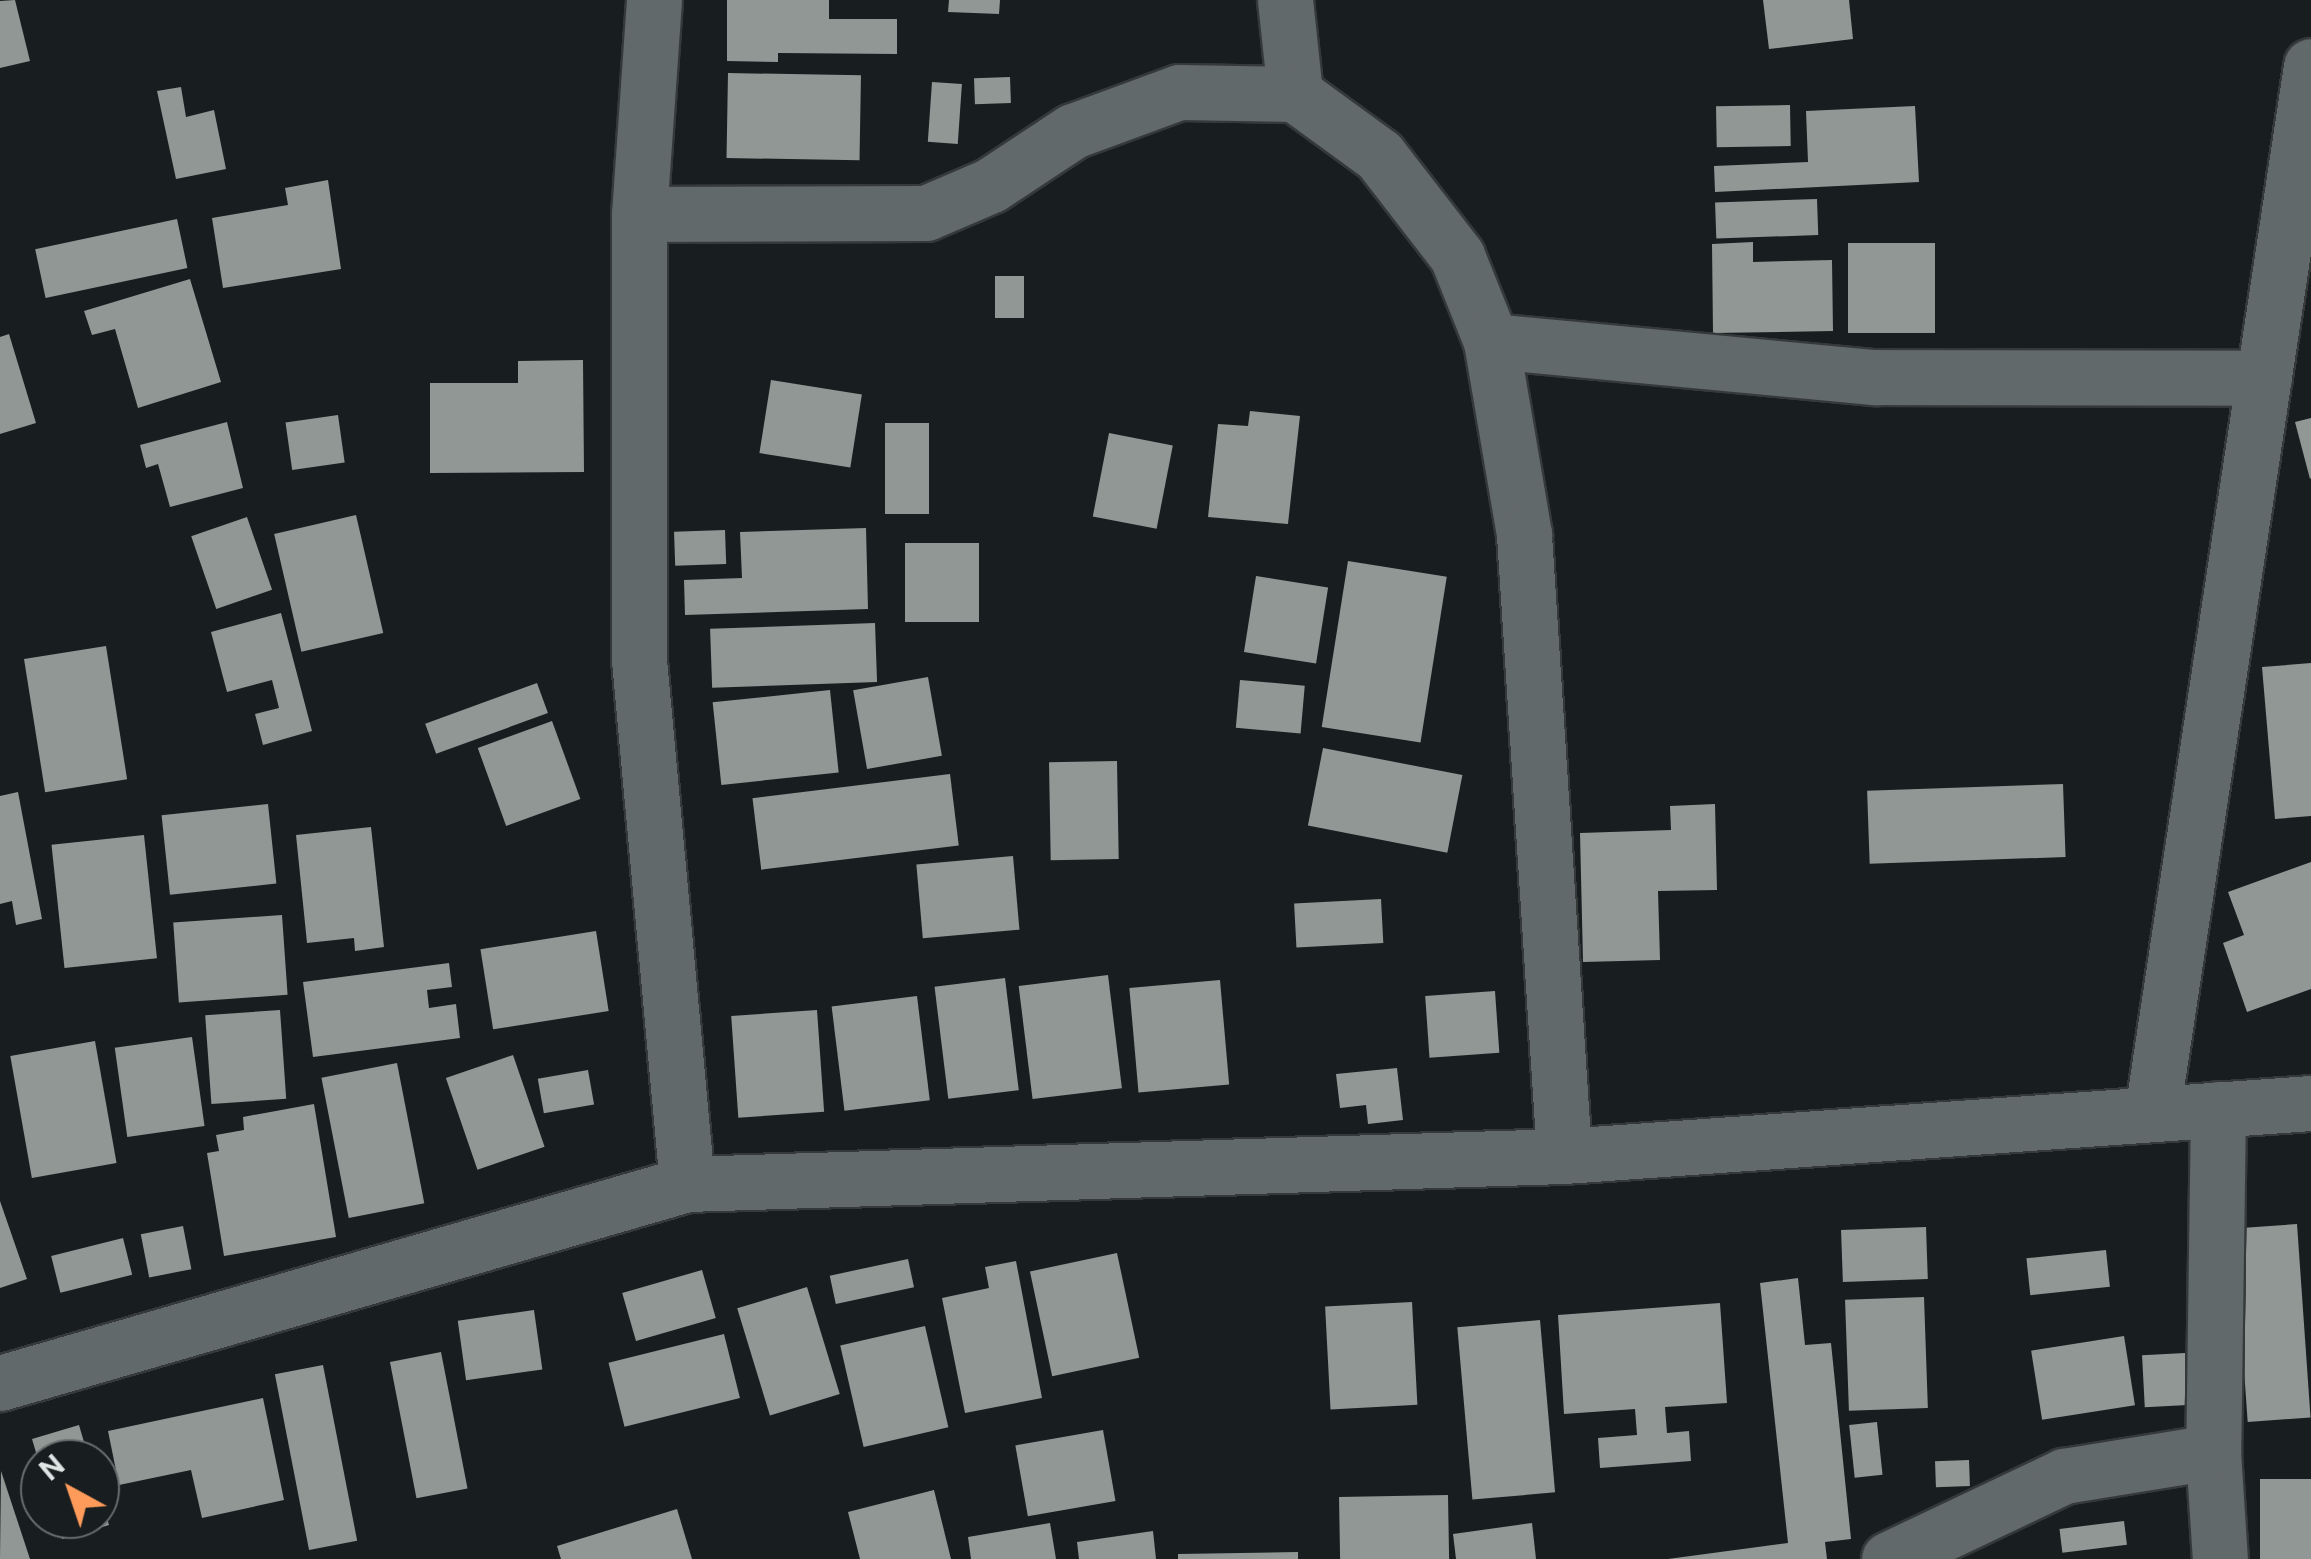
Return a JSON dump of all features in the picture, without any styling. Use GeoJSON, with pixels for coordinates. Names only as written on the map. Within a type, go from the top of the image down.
{"type":"FeatureCollection","features":[{"type":"Feature","properties":{"kind":"street"},"geometry":{"type":"LineString","coordinates":[[654,0],[638,214],[639,660],[687,1184]]}},
{"type":"Feature","properties":{"kind":"street"},"geometry":{"type":"LineString","coordinates":[[1285,0],[1294,94]]}},
{"type":"Feature","properties":{"kind":"street"},"geometry":{"type":"LineString","coordinates":[[2152,1113],[2311,66]]}},
{"type":"Feature","properties":{"kind":"street"},"geometry":{"type":"LineString","coordinates":[[638,214],[926,213],[991,184],[1072,131],[1179,92],[1294,94],[1380,155],[1457,256],[1491,341],[1524,535],[1564,1156]]}},
{"type":"Feature","properties":{"kind":"street"},"geometry":{"type":"LineString","coordinates":[[1491,341],[1875,377],[2264,378]]}},
{"type":"Feature","properties":{"kind":"street"},"geometry":{"type":"LineString","coordinates":[[0,1383],[687,1184],[1564,1156],[2311,1103]]}},
{"type":"Feature","properties":{"kind":"street"},"geometry":{"type":"LineString","coordinates":[[2218,1109],[2213,1452],[2220,1559]]}},
{"type":"Feature","properties":{"kind":"street"},"geometry":{"type":"LineString","coordinates":[[1888,1559],[2064,1476],[2213,1452]]}},
{"type":"Feature","properties":{"kind":"building"},"geometry":{"type":"Polygon","coordinates":[[[15,0],[30,61],[0,68],[0,1],[15,0]]]}},
{"type":"Feature","properties":{"kind":"building"},"geometry":{"type":"Polygon","coordinates":[[[727,0],[829,0],[829,19],[897,19],[897,54],[778,53],[778,62],[727,61],[727,0]]]}},
{"type":"Feature","properties":{"kind":"building"},"geometry":{"type":"Polygon","coordinates":[[[949,0],[1000,0],[999,14],[948,12],[949,0]]]}},
{"type":"Feature","properties":{"kind":"building"},"geometry":{"type":"Polygon","coordinates":[[[1763,0],[1849,0],[1853,39],[1769,49],[1763,0]]]}},
{"type":"Feature","properties":{"kind":"building"},"geometry":{"type":"Polygon","coordinates":[[[728,73],[861,75],[859,160],[727,158],[728,73]]]}},
{"type":"Feature","properties":{"kind":"building"},"geometry":{"type":"Polygon","coordinates":[[[1010,77],[1011,103],[975,104],[974,78],[1010,77]]]}},
{"type":"Feature","properties":{"kind":"building"},"geometry":{"type":"Polygon","coordinates":[[[932,82],[962,84],[958,144],[928,142],[932,82]]]}},
{"type":"Feature","properties":{"kind":"building"},"geometry":{"type":"Polygon","coordinates":[[[181,87],[186,117],[214,110],[226,169],[176,179],[157,91],[181,87]]]}},
{"type":"Feature","properties":{"kind":"building"},"geometry":{"type":"Polygon","coordinates":[[[1790,105],[1791,146],[1717,147],[1716,106],[1790,105]]]}},
{"type":"Feature","properties":{"kind":"building"},"geometry":{"type":"Polygon","coordinates":[[[1915,106],[1919,182],[1715,192],[1714,166],[1808,162],[1806,111],[1915,106]]]}},
{"type":"Feature","properties":{"kind":"building"},"geometry":{"type":"Polygon","coordinates":[[[328,180],[341,269],[223,288],[212,218],[288,205],[285,188],[328,180]]]}},
{"type":"Feature","properties":{"kind":"building"},"geometry":{"type":"Polygon","coordinates":[[[1817,199],[1818,235],[1716,239],[1715,203],[1817,199]]]}},
{"type":"Feature","properties":{"kind":"building"},"geometry":{"type":"Polygon","coordinates":[[[177,219],[187,268],[46,298],[35,249],[177,219]]]}},
{"type":"Feature","properties":{"kind":"building"},"geometry":{"type":"Polygon","coordinates":[[[1753,242],[1753,262],[1832,260],[1833,331],[1713,333],[1712,244],[1753,242]]]}},
{"type":"Feature","properties":{"kind":"building"},"geometry":{"type":"Polygon","coordinates":[[[1848,243],[1935,243],[1935,333],[1848,333],[1848,243]]]}},
{"type":"Feature","properties":{"kind":"building"},"geometry":{"type":"Polygon","coordinates":[[[995,276],[1024,276],[1024,318],[995,318],[995,276]]]}},
{"type":"Feature","properties":{"kind":"building"},"geometry":{"type":"Polygon","coordinates":[[[190,279],[221,382],[138,408],[115,329],[92,335],[84,311],[190,279]]]}},
{"type":"Feature","properties":{"kind":"building"},"geometry":{"type":"Polygon","coordinates":[[[9,334],[36,423],[0,434],[0,337],[9,334]]]}},
{"type":"Feature","properties":{"kind":"building"},"geometry":{"type":"Polygon","coordinates":[[[583,360],[584,472],[430,473],[430,383],[518,383],[518,361],[583,360]]]}},
{"type":"Feature","properties":{"kind":"building"},"geometry":{"type":"Polygon","coordinates":[[[771,380],[862,394],[850,467],[759,453],[771,380]]]}},
{"type":"Feature","properties":{"kind":"building"},"geometry":{"type":"Polygon","coordinates":[[[1250,411],[1300,416],[1288,524],[1208,517],[1218,424],[1248,426],[1250,411]]]}},
{"type":"Feature","properties":{"kind":"building"},"geometry":{"type":"Polygon","coordinates":[[[338,415],[345,463],[292,470],[286,422],[338,415]]]}},
{"type":"Feature","properties":{"kind":"building"},"geometry":{"type":"Polygon","coordinates":[[[2311,418],[2311,478],[2310,479],[2295,422],[2311,418]]]}},
{"type":"Feature","properties":{"kind":"building"},"geometry":{"type":"Polygon","coordinates":[[[227,422],[243,488],[170,507],[158,464],[146,468],[140,445],[227,422]]]}},
{"type":"Feature","properties":{"kind":"building"},"geometry":{"type":"Polygon","coordinates":[[[885,423],[929,423],[929,514],[885,514],[885,423]]]}},
{"type":"Feature","properties":{"kind":"building"},"geometry":{"type":"Polygon","coordinates":[[[1109,433],[1173,445],[1157,529],[1093,516],[1109,433]]]}},
{"type":"Feature","properties":{"kind":"building"},"geometry":{"type":"Polygon","coordinates":[[[356,515],[383,633],[301,652],[274,534],[356,515]]]}},
{"type":"Feature","properties":{"kind":"building"},"geometry":{"type":"Polygon","coordinates":[[[247,517],[272,590],[216,609],[191,536],[247,517]]]}},
{"type":"Feature","properties":{"kind":"building"},"geometry":{"type":"Polygon","coordinates":[[[866,528],[868,609],[685,615],[684,580],[742,578],[740,532],[866,528]]]}},
{"type":"Feature","properties":{"kind":"building"},"geometry":{"type":"Polygon","coordinates":[[[725,530],[726,564],[675,566],[674,532],[725,530]]]}},
{"type":"Feature","properties":{"kind":"building"},"geometry":{"type":"Polygon","coordinates":[[[905,543],[979,543],[979,622],[905,622],[905,543]]]}},
{"type":"Feature","properties":{"kind":"building"},"geometry":{"type":"Polygon","coordinates":[[[1348,561],[1447,577],[1420,743],[1322,727],[1348,561]]]}},
{"type":"Feature","properties":{"kind":"building"},"geometry":{"type":"Polygon","coordinates":[[[1256,576],[1328,587],[1316,663],[1244,652],[1256,576]]]}},
{"type":"Feature","properties":{"kind":"building"},"geometry":{"type":"Polygon","coordinates":[[[281,613],[312,731],[263,745],[255,714],[279,708],[272,680],[227,692],[211,632],[281,613]]]}},
{"type":"Feature","properties":{"kind":"building"},"geometry":{"type":"Polygon","coordinates":[[[875,623],[877,682],[712,688],[710,629],[875,623]]]}},
{"type":"Feature","properties":{"kind":"building"},"geometry":{"type":"Polygon","coordinates":[[[106,646],[127,779],[45,792],[24,659],[106,646]]]}},
{"type":"Feature","properties":{"kind":"building"},"geometry":{"type":"Polygon","coordinates":[[[2311,663],[2311,816],[2275,819],[2262,667],[2311,663]]]}},
{"type":"Feature","properties":{"kind":"building"},"geometry":{"type":"Polygon","coordinates":[[[928,677],[942,756],[867,769],[853,690],[928,677]]]}},
{"type":"Feature","properties":{"kind":"building"},"geometry":{"type":"Polygon","coordinates":[[[1240,680],[1305,686],[1301,733],[1236,728],[1240,680]]]}},
{"type":"Feature","properties":{"kind":"building"},"geometry":{"type":"Polygon","coordinates":[[[537,683],[548,713],[436,754],[425,724],[537,683]]]}},
{"type":"Feature","properties":{"kind":"building"},"geometry":{"type":"Polygon","coordinates":[[[830,690],[839,773],[721,785],[713,702],[830,690]]]}},
{"type":"Feature","properties":{"kind":"building"},"geometry":{"type":"Polygon","coordinates":[[[552,721],[580,799],[506,826],[478,748],[552,721]]]}},
{"type":"Feature","properties":{"kind":"building"},"geometry":{"type":"Polygon","coordinates":[[[1323,748],[1462,775],[1447,853],[1308,826],[1323,748]]]}},
{"type":"Feature","properties":{"kind":"building"},"geometry":{"type":"Polygon","coordinates":[[[1117,761],[1119,859],[1051,860],[1049,762],[1117,761]]]}},
{"type":"Feature","properties":{"kind":"building"},"geometry":{"type":"Polygon","coordinates":[[[950,774],[959,845],[761,870],[752,798],[950,774]]]}},
{"type":"Feature","properties":{"kind":"building"},"geometry":{"type":"Polygon","coordinates":[[[2063,784],[2066,857],[1870,864],[1867,791],[2063,784]]]}},
{"type":"Feature","properties":{"kind":"building"},"geometry":{"type":"Polygon","coordinates":[[[18,792],[42,919],[16,925],[12,901],[0,904],[0,796],[18,792]]]}},
{"type":"Feature","properties":{"kind":"building"},"geometry":{"type":"Polygon","coordinates":[[[268,804],[276,884],[170,895],[162,815],[268,804]]]}},
{"type":"Feature","properties":{"kind":"building"},"geometry":{"type":"Polygon","coordinates":[[[1715,804],[1717,890],[1658,891],[1660,960],[1583,962],[1580,833],[1671,830],[1670,806],[1715,804]]]}},
{"type":"Feature","properties":{"kind":"building"},"geometry":{"type":"Polygon","coordinates":[[[371,827],[384,947],[355,951],[354,938],[307,943],[296,835],[371,827]]]}},
{"type":"Feature","properties":{"kind":"building"},"geometry":{"type":"Polygon","coordinates":[[[144,835],[157,958],[64,968],[52,845],[144,835]]]}},
{"type":"Feature","properties":{"kind":"building"},"geometry":{"type":"Polygon","coordinates":[[[1013,856],[1019,930],[923,938],[916,864],[1013,856]]]}},
{"type":"Feature","properties":{"kind":"building"},"geometry":{"type":"Polygon","coordinates":[[[2311,862],[2311,989],[2247,1012],[2223,943],[2244,935],[2228,892],[2311,862]]]}},
{"type":"Feature","properties":{"kind":"building"},"geometry":{"type":"Polygon","coordinates":[[[1381,899],[1383,943],[1296,947],[1294,904],[1381,899]]]}},
{"type":"Feature","properties":{"kind":"building"},"geometry":{"type":"Polygon","coordinates":[[[282,915],[288,995],[179,1002],[173,923],[282,915]]]}},
{"type":"Feature","properties":{"kind":"building"},"geometry":{"type":"Polygon","coordinates":[[[596,931],[609,1011],[493,1029],[480,949],[596,931]]]}},
{"type":"Feature","properties":{"kind":"building"},"geometry":{"type":"Polygon","coordinates":[[[449,963],[452,987],[427,990],[429,1008],[456,1004],[460,1038],[313,1057],[303,982],[449,963]]]}},
{"type":"Feature","properties":{"kind":"building"},"geometry":{"type":"Polygon","coordinates":[[[1108,975],[1122,1088],[1033,1099],[1019,986],[1108,975]]]}},
{"type":"Feature","properties":{"kind":"building"},"geometry":{"type":"Polygon","coordinates":[[[1005,978],[1019,1090],[948,1099],[935,987],[1005,978]]]}},
{"type":"Feature","properties":{"kind":"building"},"geometry":{"type":"Polygon","coordinates":[[[1220,980],[1229,1085],[1138,1093],[1129,988],[1220,980]]]}},
{"type":"Feature","properties":{"kind":"building"},"geometry":{"type":"Polygon","coordinates":[[[1495,991],[1499,1053],[1429,1058],[1425,996],[1495,991]]]}},
{"type":"Feature","properties":{"kind":"building"},"geometry":{"type":"Polygon","coordinates":[[[917,996],[930,1100],[844,1111],[832,1006],[917,996]]]}},
{"type":"Feature","properties":{"kind":"building"},"geometry":{"type":"Polygon","coordinates":[[[280,1010],[286,1099],[211,1104],[205,1015],[280,1010]]]}},
{"type":"Feature","properties":{"kind":"building"},"geometry":{"type":"Polygon","coordinates":[[[817,1010],[824,1112],[738,1118],[731,1016],[817,1010]]]}},
{"type":"Feature","properties":{"kind":"building"},"geometry":{"type":"Polygon","coordinates":[[[192,1037],[205,1126],[127,1137],[115,1048],[192,1037]]]}},
{"type":"Feature","properties":{"kind":"building"},"geometry":{"type":"Polygon","coordinates":[[[95,1041],[117,1163],[32,1178],[10,1056],[95,1041]]]}},
{"type":"Feature","properties":{"kind":"building"},"geometry":{"type":"Polygon","coordinates":[[[513,1055],[545,1147],[477,1170],[446,1078],[513,1055]]]}},
{"type":"Feature","properties":{"kind":"building"},"geometry":{"type":"Polygon","coordinates":[[[397,1063],[424,1203],[349,1218],[321,1078],[397,1063]]]}},
{"type":"Feature","properties":{"kind":"building"},"geometry":{"type":"Polygon","coordinates":[[[1397,1068],[1403,1120],[1368,1124],[1366,1105],[1340,1108],[1336,1074],[1397,1068]]]}},
{"type":"Feature","properties":{"kind":"building"},"geometry":{"type":"Polygon","coordinates":[[[588,1070],[594,1104],[544,1113],[538,1079],[588,1070]]]}},
{"type":"Feature","properties":{"kind":"building"},"geometry":{"type":"Polygon","coordinates":[[[314,1104],[336,1237],[224,1256],[207,1153],[219,1151],[216,1135],[244,1130],[243,1117],[314,1104]]]}},
{"type":"Feature","properties":{"kind":"building"},"geometry":{"type":"Polygon","coordinates":[[[0,1201],[27,1279],[0,1288],[0,1201]]]}},
{"type":"Feature","properties":{"kind":"building"},"geometry":{"type":"Polygon","coordinates":[[[2297,1224],[2311,1418],[2248,1422],[2234,1228],[2297,1224]]]}},
{"type":"Feature","properties":{"kind":"building"},"geometry":{"type":"Polygon","coordinates":[[[183,1226],[191,1269],[149,1277],[141,1234],[183,1226]]]}},
{"type":"Feature","properties":{"kind":"building"},"geometry":{"type":"Polygon","coordinates":[[[1926,1227],[1928,1279],[1843,1282],[1841,1230],[1926,1227]]]}},
{"type":"Feature","properties":{"kind":"building"},"geometry":{"type":"Polygon","coordinates":[[[123,1238],[132,1275],[60,1293],[51,1256],[123,1238]]]}},
{"type":"Feature","properties":{"kind":"building"},"geometry":{"type":"Polygon","coordinates":[[[2106,1250],[2110,1287],[2030,1295],[2026,1258],[2106,1250]]]}},
{"type":"Feature","properties":{"kind":"building"},"geometry":{"type":"Polygon","coordinates":[[[1117,1253],[1139,1358],[1052,1376],[1030,1272],[1117,1253]]]}},
{"type":"Feature","properties":{"kind":"building"},"geometry":{"type":"Polygon","coordinates":[[[908,1259],[914,1287],[836,1304],[830,1276],[908,1259]]]}},
{"type":"Feature","properties":{"kind":"building"},"geometry":{"type":"Polygon","coordinates":[[[1016,1261],[1042,1398],[965,1413],[942,1298],[989,1288],[985,1267],[1016,1261]]]}},
{"type":"Feature","properties":{"kind":"building"},"geometry":{"type":"Polygon","coordinates":[[[702,1270],[716,1318],[636,1341],[622,1293],[702,1270]]]}},
{"type":"Feature","properties":{"kind":"building"},"geometry":{"type":"Polygon","coordinates":[[[1798,1278],[1805,1345],[1831,1343],[1851,1539],[1825,1542],[1827,1559],[1668,1559],[1788,1543],[1760,1283],[1798,1278]]]}},
{"type":"Feature","properties":{"kind":"building"},"geometry":{"type":"Polygon","coordinates":[[[807,1287],[840,1394],[770,1415],[737,1308],[807,1287]]]}},
{"type":"Feature","properties":{"kind":"building"},"geometry":{"type":"Polygon","coordinates":[[[1924,1297],[1928,1408],[1849,1411],[1845,1300],[1924,1297]]]}},
{"type":"Feature","properties":{"kind":"building"},"geometry":{"type":"Polygon","coordinates":[[[1412,1302],[1417,1405],[1331,1409],[1325,1307],[1412,1302]]]}},
{"type":"Feature","properties":{"kind":"building"},"geometry":{"type":"Polygon","coordinates":[[[1720,1303],[1727,1403],[1665,1407],[1667,1433],[1689,1431],[1691,1461],[1600,1468],[1598,1438],[1637,1435],[1635,1409],[1564,1414],[1558,1315],[1720,1303]]]}},
{"type":"Feature","properties":{"kind":"building"},"geometry":{"type":"Polygon","coordinates":[[[534,1310],[542,1369],[466,1380],[458,1321],[534,1310]]]}},
{"type":"Feature","properties":{"kind":"building"},"geometry":{"type":"Polygon","coordinates":[[[1540,1320],[1555,1492],[1472,1500],[1457,1327],[1540,1320]]]}},
{"type":"Feature","properties":{"kind":"building"},"geometry":{"type":"Polygon","coordinates":[[[925,1326],[948,1427],[864,1447],[840,1346],[925,1326]]]}},
{"type":"Feature","properties":{"kind":"building"},"geometry":{"type":"Polygon","coordinates":[[[724,1334],[740,1398],[625,1427],[609,1363],[724,1334]]]}},
{"type":"Feature","properties":{"kind":"building"},"geometry":{"type":"Polygon","coordinates":[[[2124,1336],[2135,1405],[2042,1420],[2031,1351],[2124,1336]]]}},
{"type":"Feature","properties":{"kind":"building"},"geometry":{"type":"Polygon","coordinates":[[[441,1352],[468,1488],[416,1498],[390,1362],[441,1352]]]}},
{"type":"Feature","properties":{"kind":"building"},"geometry":{"type":"Polygon","coordinates":[[[2185,1353],[2188,1405],[2145,1407],[2142,1355],[2185,1353]]]}},
{"type":"Feature","properties":{"kind":"building"},"geometry":{"type":"Polygon","coordinates":[[[323,1365],[357,1541],[309,1550],[275,1374],[323,1365]]]}},
{"type":"Feature","properties":{"kind":"building"},"geometry":{"type":"Polygon","coordinates":[[[263,1398],[284,1500],[202,1518],[191,1470],[120,1485],[120,1439],[110,1439],[108,1431],[263,1398]]]}},
{"type":"Feature","properties":{"kind":"building"},"geometry":{"type":"Polygon","coordinates":[[[1877,1422],[1883,1475],[1855,1478],[1849,1425],[1877,1422]]]}},
{"type":"Feature","properties":{"kind":"building"},"geometry":{"type":"Polygon","coordinates":[[[79,1425],[83,1439],[32,1439],[79,1425]]]}},
{"type":"Feature","properties":{"kind":"building"},"geometry":{"type":"Polygon","coordinates":[[[1103,1430],[1116,1501],[1028,1516],[1015,1445],[1103,1430]]]}},
{"type":"Feature","properties":{"kind":"building"},"geometry":{"type":"Polygon","coordinates":[[[1969,1460],[1970,1486],[1936,1487],[1935,1461],[1969,1460]]]}},
{"type":"Feature","properties":{"kind":"building"},"geometry":{"type":"Polygon","coordinates":[[[1,1471],[20,1539],[23,1539],[30,1559],[0,1559],[1,1471]]]}},
{"type":"Feature","properties":{"kind":"building"},"geometry":{"type":"Polygon","coordinates":[[[2260,1479],[2311,1479],[2311,1559],[2260,1559],[2260,1479]]]}},
{"type":"Feature","properties":{"kind":"building"},"geometry":{"type":"Polygon","coordinates":[[[934,1490],[951,1559],[860,1559],[848,1512],[934,1490]]]}},
{"type":"Feature","properties":{"kind":"building"},"geometry":{"type":"Polygon","coordinates":[[[1448,1495],[1449,1559],[1340,1559],[1339,1497],[1448,1495]]]}},
{"type":"Feature","properties":{"kind":"building"},"geometry":{"type":"Polygon","coordinates":[[[677,1509],[692,1559],[561,1559],[557,1546],[677,1509]]]}},
{"type":"Feature","properties":{"kind":"building"},"geometry":{"type":"Polygon","coordinates":[[[2124,1521],[2127,1545],[2062,1553],[2059,1529],[2124,1521]]]}},
{"type":"Feature","properties":{"kind":"building"},"geometry":{"type":"Polygon","coordinates":[[[1050,1523],[1056,1559],[971,1559],[968,1537],[1050,1523]]]}},
{"type":"Feature","properties":{"kind":"building"},"geometry":{"type":"Polygon","coordinates":[[[1532,1523],[1536,1559],[1456,1559],[1453,1534],[1532,1523]]]}},
{"type":"Feature","properties":{"kind":"building"},"geometry":{"type":"Polygon","coordinates":[[[1153,1531],[1156,1559],[1079,1559],[1077,1542],[1153,1531]]]}},
{"type":"Feature","properties":{"kind":"building"},"geometry":{"type":"Polygon","coordinates":[[[1298,1552],[1298,1559],[1178,1559],[1178,1554],[1298,1552]]]}}]}
